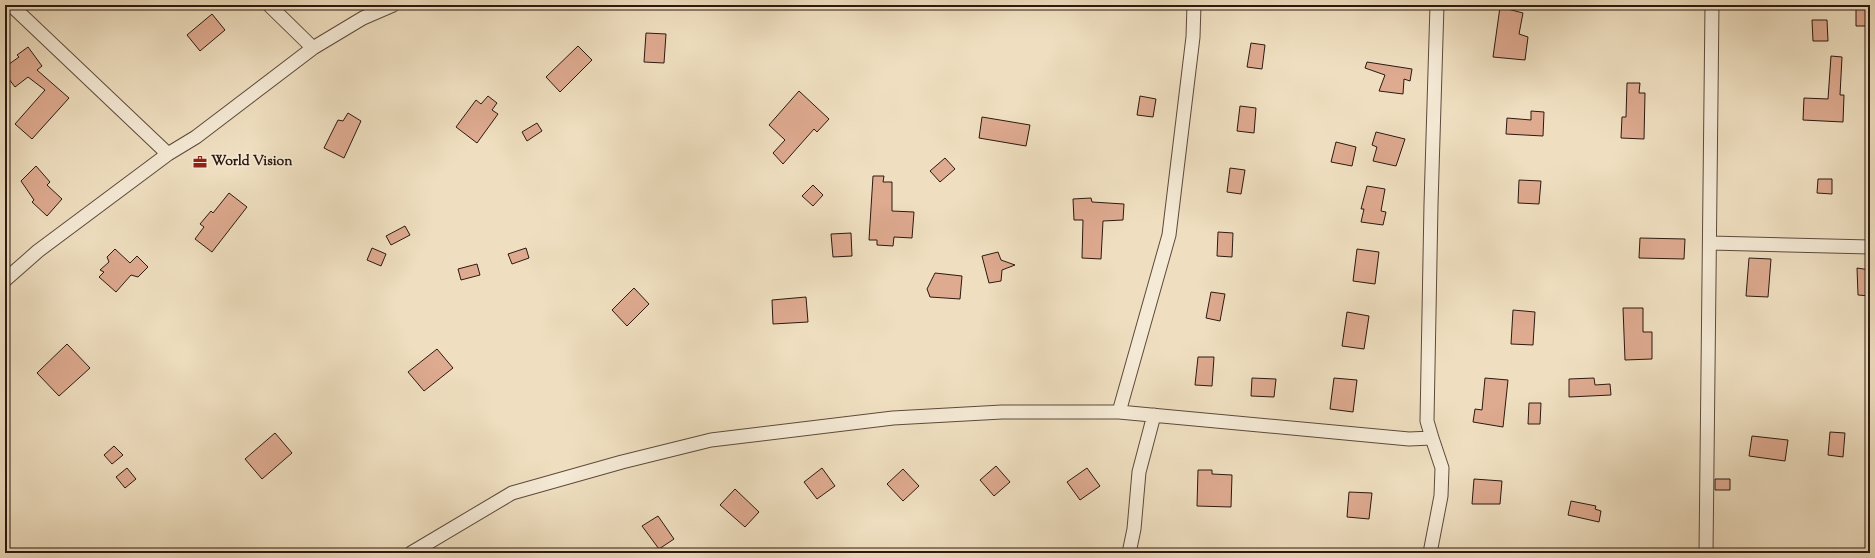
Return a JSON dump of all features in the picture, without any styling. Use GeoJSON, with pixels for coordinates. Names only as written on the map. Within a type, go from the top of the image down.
{"type":"FeatureCollection","features":[{"type":"Feature","properties":{"kind":"street"},"geometry":{"type":"LineString","coordinates":[[11,5],[168,154]]}},
{"type":"Feature","properties":{"kind":"street"},"geometry":{"type":"LineString","coordinates":[[269,5],[313,48]]}},
{"type":"Feature","properties":{"kind":"street"},"geometry":{"type":"LineString","coordinates":[[5,280],[38,251],[168,154],[196,138],[313,48],[363,18],[393,5]]}},
{"type":"Feature","properties":{"kind":"street"},"geometry":{"type":"LineString","coordinates":[[1119,412],[1169,235],[1194,37],[1194,5]]}},
{"type":"Feature","properties":{"kind":"street"},"geometry":{"type":"LineString","coordinates":[[1430,553],[1441,496],[1442,468],[1427,422],[1431,204],[1437,5]]}},
{"type":"Feature","properties":{"kind":"street"},"geometry":{"type":"LineString","coordinates":[[1706,553],[1712,5]]}},
{"type":"Feature","properties":{"kind":"street"},"geometry":{"type":"LineString","coordinates":[[1710,243],[1870,247]]}},
{"type":"Feature","properties":{"kind":"street"},"geometry":{"type":"LineString","coordinates":[[411,553],[512,493],[622,462],[711,440],[893,418],[1002,412],[1119,412],[1409,439],[1432,438]]}},
{"type":"Feature","properties":{"kind":"street"},"geometry":{"type":"LineString","coordinates":[[1129,553],[1134,530],[1139,472],[1154,415]]}},
{"type":"Feature","properties":{"kind":"building"},"geometry":{"type":"Polygon","coordinates":[[[1500,7],[1523,13],[1519,34],[1528,37],[1525,60],[1493,57],[1500,7]]]}},
{"type":"Feature","properties":{"kind":"building"},"geometry":{"type":"Polygon","coordinates":[[[1856,8],[1870,8],[1870,26],[1856,26],[1856,8]]]}},
{"type":"Feature","properties":{"kind":"building"},"geometry":{"type":"Polygon","coordinates":[[[212,14],[225,30],[200,51],[187,35],[212,14]]]}},
{"type":"Feature","properties":{"kind":"building"},"geometry":{"type":"Polygon","coordinates":[[[1812,20],[1827,20],[1828,41],[1813,41],[1812,20]]]}},
{"type":"Feature","properties":{"kind":"building"},"geometry":{"type":"Polygon","coordinates":[[[646,33],[666,34],[664,63],[644,62],[646,33]]]}},
{"type":"Feature","properties":{"kind":"building"},"geometry":{"type":"Polygon","coordinates":[[[1251,43],[1265,45],[1262,69],[1247,67],[1251,43]]]}},
{"type":"Feature","properties":{"kind":"building"},"geometry":{"type":"Polygon","coordinates":[[[578,46],[592,60],[560,92],[546,77],[578,46]]]}},
{"type":"Feature","properties":{"kind":"building"},"geometry":{"type":"Polygon","coordinates":[[[28,47],[42,66],[37,70],[69,98],[32,139],[15,124],[45,90],[28,77],[15,87],[5,74],[5,67],[19,57],[17,55],[28,47]]]}},
{"type":"Feature","properties":{"kind":"building"},"geometry":{"type":"Polygon","coordinates":[[[1831,56],[1842,57],[1840,95],[1844,95],[1843,122],[1803,120],[1804,98],[1828,99],[1831,56]]]}},
{"type":"Feature","properties":{"kind":"building"},"geometry":{"type":"Polygon","coordinates":[[[1367,62],[1412,69],[1410,81],[1404,79],[1403,94],[1379,91],[1385,75],[1365,68],[1367,62]]]}},
{"type":"Feature","properties":{"kind":"building"},"geometry":{"type":"Polygon","coordinates":[[[1627,83],[1640,83],[1639,93],[1645,93],[1644,139],[1621,138],[1622,117],[1626,117],[1627,83]]]}},
{"type":"Feature","properties":{"kind":"building"},"geometry":{"type":"Polygon","coordinates":[[[799,91],[829,119],[817,132],[814,129],[783,164],[773,153],[785,140],[769,125],[799,91]]]}},
{"type":"Feature","properties":{"kind":"building"},"geometry":{"type":"Polygon","coordinates":[[[488,96],[497,103],[492,110],[498,114],[477,143],[456,127],[476,100],[481,104],[488,96]]]}},
{"type":"Feature","properties":{"kind":"building"},"geometry":{"type":"Polygon","coordinates":[[[1140,96],[1156,99],[1153,117],[1137,115],[1140,96]]]}},
{"type":"Feature","properties":{"kind":"building"},"geometry":{"type":"Polygon","coordinates":[[[1240,106],[1256,108],[1254,133],[1237,131],[1240,106]]]}},
{"type":"Feature","properties":{"kind":"building"},"geometry":{"type":"Polygon","coordinates":[[[1531,111],[1544,112],[1543,136],[1506,134],[1507,118],[1531,120],[1531,111]]]}},
{"type":"Feature","properties":{"kind":"building"},"geometry":{"type":"Polygon","coordinates":[[[348,113],[361,121],[344,158],[324,148],[338,120],[343,121],[348,113]]]}},
{"type":"Feature","properties":{"kind":"building"},"geometry":{"type":"Polygon","coordinates":[[[982,117],[1030,125],[1026,146],[979,138],[982,117]]]}},
{"type":"Feature","properties":{"kind":"building"},"geometry":{"type":"Polygon","coordinates":[[[537,123],[542,131],[527,141],[522,132],[537,123]]]}},
{"type":"Feature","properties":{"kind":"building"},"geometry":{"type":"Polygon","coordinates":[[[1376,132],[1405,139],[1396,166],[1373,161],[1377,147],[1372,145],[1376,132]]]}},
{"type":"Feature","properties":{"kind":"building"},"geometry":{"type":"Polygon","coordinates":[[[1336,142],[1356,147],[1352,166],[1331,162],[1336,142]]]}},
{"type":"Feature","properties":{"kind":"building"},"geometry":{"type":"Polygon","coordinates":[[[945,158],[955,169],[940,182],[930,171],[945,158]]]}},
{"type":"Feature","properties":{"kind":"building"},"geometry":{"type":"Polygon","coordinates":[[[36,166],[50,182],[47,185],[62,199],[47,216],[32,202],[34,200],[21,181],[36,166]]]}},
{"type":"Feature","properties":{"kind":"building"},"geometry":{"type":"Polygon","coordinates":[[[1230,168],[1245,170],[1241,194],[1227,192],[1230,168]]]}},
{"type":"Feature","properties":{"kind":"building"},"geometry":{"type":"Polygon","coordinates":[[[873,176],[884,176],[883,182],[892,182],[892,211],[914,212],[912,238],[894,237],[893,246],[877,245],[877,240],[869,240],[873,176]]]}},
{"type":"Feature","properties":{"kind":"building"},"geometry":{"type":"Polygon","coordinates":[[[1818,179],[1832,179],[1832,194],[1817,193],[1818,179]]]}},
{"type":"Feature","properties":{"kind":"building"},"geometry":{"type":"Polygon","coordinates":[[[1519,180],[1541,181],[1539,204],[1518,203],[1519,180]]]}},
{"type":"Feature","properties":{"kind":"building"},"geometry":{"type":"Polygon","coordinates":[[[813,185],[823,195],[813,206],[802,196],[813,185]]]}},
{"type":"Feature","properties":{"kind":"building"},"geometry":{"type":"Polygon","coordinates":[[[1367,186],[1385,189],[1381,211],[1386,212],[1383,225],[1361,222],[1364,209],[1361,209],[1367,186]]]}},
{"type":"Feature","properties":{"kind":"building"},"geometry":{"type":"Polygon","coordinates":[[[229,193],[247,207],[212,252],[195,239],[204,227],[200,224],[211,211],[213,213],[229,193]]]}},
{"type":"Feature","properties":{"kind":"building"},"geometry":{"type":"Polygon","coordinates":[[[1091,198],[1092,202],[1124,204],[1123,220],[1103,221],[1101,259],[1082,258],[1083,220],[1074,220],[1073,199],[1091,198]]]}},
{"type":"Feature","properties":{"kind":"building"},"geometry":{"type":"Polygon","coordinates":[[[405,226],[410,235],[391,245],[386,236],[405,226]]]}},
{"type":"Feature","properties":{"kind":"building"},"geometry":{"type":"Polygon","coordinates":[[[1218,232],[1233,233],[1232,257],[1217,256],[1218,232]]]}},
{"type":"Feature","properties":{"kind":"building"},"geometry":{"type":"Polygon","coordinates":[[[851,233],[852,256],[833,257],[831,234],[851,233]]]}},
{"type":"Feature","properties":{"kind":"building"},"geometry":{"type":"Polygon","coordinates":[[[1640,238],[1685,239],[1684,259],[1639,258],[1640,238]]]}},
{"type":"Feature","properties":{"kind":"building"},"geometry":{"type":"Polygon","coordinates":[[[372,248],[386,254],[381,266],[367,260],[372,248]]]}},
{"type":"Feature","properties":{"kind":"building"},"geometry":{"type":"Polygon","coordinates":[[[526,248],[529,258],[512,264],[508,254],[526,248]]]}},
{"type":"Feature","properties":{"kind":"building"},"geometry":{"type":"Polygon","coordinates":[[[115,249],[130,263],[137,256],[148,267],[138,277],[131,275],[116,292],[99,277],[104,272],[100,270],[109,262],[107,257],[115,249]]]}},
{"type":"Feature","properties":{"kind":"building"},"geometry":{"type":"Polygon","coordinates":[[[1357,249],[1379,252],[1375,284],[1353,281],[1357,249]]]}},
{"type":"Feature","properties":{"kind":"building"},"geometry":{"type":"Polygon","coordinates":[[[998,252],[1001,260],[1015,265],[1002,270],[1001,281],[989,283],[982,256],[998,252]]]}},
{"type":"Feature","properties":{"kind":"building"},"geometry":{"type":"Polygon","coordinates":[[[1749,258],[1771,259],[1768,297],[1746,296],[1749,258]]]}},
{"type":"Feature","properties":{"kind":"building"},"geometry":{"type":"Polygon","coordinates":[[[477,264],[480,275],[461,280],[458,269],[477,264]]]}},
{"type":"Feature","properties":{"kind":"building"},"geometry":{"type":"Polygon","coordinates":[[[1857,268],[1870,270],[1870,296],[1858,295],[1857,268]]]}},
{"type":"Feature","properties":{"kind":"building"},"geometry":{"type":"Polygon","coordinates":[[[935,273],[962,276],[960,299],[930,297],[927,289],[935,273]]]}},
{"type":"Feature","properties":{"kind":"building"},"geometry":{"type":"Polygon","coordinates":[[[634,288],[649,304],[627,326],[612,310],[634,288]]]}},
{"type":"Feature","properties":{"kind":"building"},"geometry":{"type":"Polygon","coordinates":[[[1211,292],[1225,294],[1220,321],[1206,318],[1211,292]]]}},
{"type":"Feature","properties":{"kind":"building"},"geometry":{"type":"Polygon","coordinates":[[[806,297],[808,322],[773,324],[772,300],[806,297]]]}},
{"type":"Feature","properties":{"kind":"building"},"geometry":{"type":"Polygon","coordinates":[[[1623,308],[1643,308],[1643,332],[1652,332],[1652,359],[1625,360],[1623,308]]]}},
{"type":"Feature","properties":{"kind":"building"},"geometry":{"type":"Polygon","coordinates":[[[1513,310],[1535,312],[1533,345],[1511,344],[1513,310]]]}},
{"type":"Feature","properties":{"kind":"building"},"geometry":{"type":"Polygon","coordinates":[[[1347,312],[1369,316],[1364,349],[1342,346],[1347,312]]]}},
{"type":"Feature","properties":{"kind":"building"},"geometry":{"type":"Polygon","coordinates":[[[67,344],[90,368],[59,396],[37,373],[67,344]]]}},
{"type":"Feature","properties":{"kind":"building"},"geometry":{"type":"Polygon","coordinates":[[[437,349],[453,368],[424,391],[408,372],[437,349]]]}},
{"type":"Feature","properties":{"kind":"building"},"geometry":{"type":"Polygon","coordinates":[[[1198,357],[1214,357],[1212,386],[1195,385],[1198,357]]]}},
{"type":"Feature","properties":{"kind":"building"},"geometry":{"type":"Polygon","coordinates":[[[1252,378],[1276,379],[1274,397],[1251,396],[1252,378]]]}},
{"type":"Feature","properties":{"kind":"building"},"geometry":{"type":"Polygon","coordinates":[[[1334,378],[1357,380],[1353,412],[1330,409],[1334,378]]]}},
{"type":"Feature","properties":{"kind":"building"},"geometry":{"type":"Polygon","coordinates":[[[1485,378],[1508,380],[1503,427],[1473,422],[1475,409],[1482,410],[1485,378]]]}},
{"type":"Feature","properties":{"kind":"building"},"geometry":{"type":"Polygon","coordinates":[[[1594,378],[1595,385],[1610,384],[1611,395],[1569,397],[1569,379],[1594,378]]]}},
{"type":"Feature","properties":{"kind":"building"},"geometry":{"type":"Polygon","coordinates":[[[1529,403],[1541,403],[1540,424],[1528,424],[1529,403]]]}},
{"type":"Feature","properties":{"kind":"building"},"geometry":{"type":"Polygon","coordinates":[[[1830,432],[1845,433],[1843,457],[1828,455],[1830,432]]]}},
{"type":"Feature","properties":{"kind":"building"},"geometry":{"type":"Polygon","coordinates":[[[275,433],[292,453],[262,479],[245,459],[275,433]]]}},
{"type":"Feature","properties":{"kind":"building"},"geometry":{"type":"Polygon","coordinates":[[[1752,436],[1788,440],[1785,461],[1749,456],[1752,436]]]}},
{"type":"Feature","properties":{"kind":"building"},"geometry":{"type":"Polygon","coordinates":[[[114,446],[123,455],[112,464],[104,455],[114,446]]]}},
{"type":"Feature","properties":{"kind":"building"},"geometry":{"type":"Polygon","coordinates":[[[996,466],[1010,482],[994,496],[980,480],[996,466]]]}},
{"type":"Feature","properties":{"kind":"building"},"geometry":{"type":"Polygon","coordinates":[[[127,468],[136,479],[125,488],[116,477],[127,468]]]}},
{"type":"Feature","properties":{"kind":"building"},"geometry":{"type":"Polygon","coordinates":[[[822,468],[835,486],[817,499],[804,482],[822,468]]]}},
{"type":"Feature","properties":{"kind":"building"},"geometry":{"type":"Polygon","coordinates":[[[1087,468],[1100,486],[1080,500],[1067,482],[1087,468]]]}},
{"type":"Feature","properties":{"kind":"building"},"geometry":{"type":"Polygon","coordinates":[[[903,469],[919,486],[903,501],[887,484],[903,469]]]}},
{"type":"Feature","properties":{"kind":"building"},"geometry":{"type":"Polygon","coordinates":[[[1198,470],[1212,470],[1212,474],[1232,475],[1231,507],[1197,506],[1198,470]]]}},
{"type":"Feature","properties":{"kind":"building"},"geometry":{"type":"Polygon","coordinates":[[[1474,479],[1502,481],[1500,504],[1472,504],[1474,479]]]}},
{"type":"Feature","properties":{"kind":"building"},"geometry":{"type":"Polygon","coordinates":[[[1715,479],[1730,479],[1730,490],[1715,490],[1715,479]]]}},
{"type":"Feature","properties":{"kind":"building"},"geometry":{"type":"Polygon","coordinates":[[[735,489],[759,512],[745,527],[720,505],[735,489]]]}},
{"type":"Feature","properties":{"kind":"building"},"geometry":{"type":"Polygon","coordinates":[[[1349,492],[1372,493],[1369,519],[1347,517],[1349,492]]]}},
{"type":"Feature","properties":{"kind":"building"},"geometry":{"type":"Polygon","coordinates":[[[1571,501],[1596,506],[1595,509],[1601,511],[1599,522],[1568,515],[1571,501]]]}},
{"type":"Feature","properties":{"kind":"building"},"geometry":{"type":"Polygon","coordinates":[[[658,516],[674,539],[659,549],[642,526],[658,516]]]}},
{"type":"Feature","properties":{"kind":"place","name":"World Vision"},"geometry":{"type":"Point","coordinates":[200,162]}}]}
